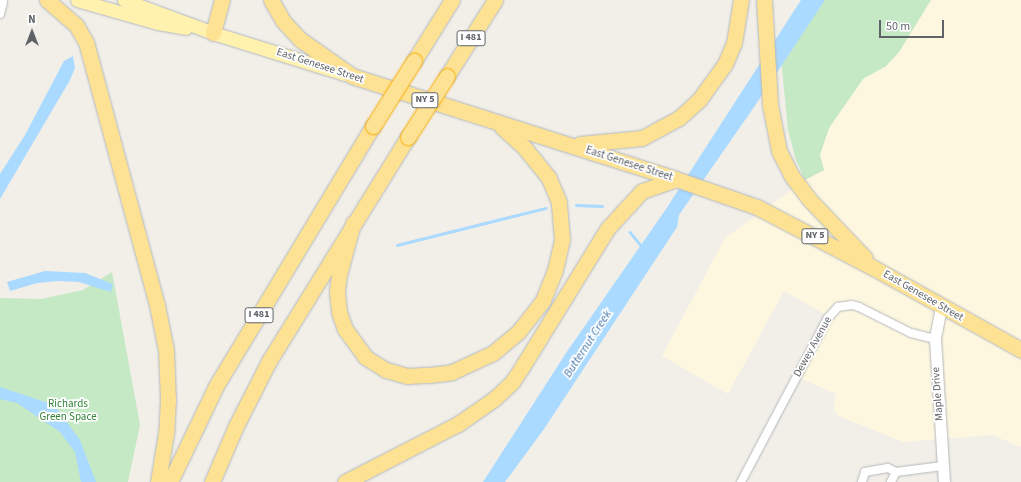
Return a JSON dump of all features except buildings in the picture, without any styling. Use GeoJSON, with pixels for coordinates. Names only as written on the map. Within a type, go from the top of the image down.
{"type":"FeatureCollection","features":[{"type":"Feature","properties":{"kind":"highway"},"geometry":{"type":"LineString","coordinates":[[47,0],[76,25],[86,42],[157,305],[166,350],[168,399],[166,433],[158,482]]}},
{"type":"Feature","properties":{"kind":"highway"},"geometry":{"type":"LineString","coordinates":[[213,33],[222,0]]}},
{"type":"Feature","properties":{"kind":"highway"},"geometry":{"type":"LineString","coordinates":[[271,0],[283,21],[301,40],[352,76]]}},
{"type":"Feature","properties":{"kind":"highway","name":"I 481"},"geometry":{"type":"LineString","coordinates":[[170,482],[216,386],[373,126],[452,0]]}},
{"type":"Feature","properties":{"kind":"highway","name":"I 481"},"geometry":{"type":"LineString","coordinates":[[212,482],[235,428],[269,361],[446,76],[495,0]]}},
{"type":"Feature","properties":{"kind":"highway"},"geometry":{"type":"LineString","coordinates":[[567,145],[642,138],[679,118],[699,100],[725,64],[734,43],[741,0]]}},
{"type":"Feature","properties":{"kind":"highway"},"geometry":{"type":"LineString","coordinates":[[764,0],[770,105],[779,151],[791,175],[808,199],[872,267]]}},
{"type":"Feature","properties":{"kind":"highway","name":"East Genesee Street"},"geometry":{"type":"LineString","coordinates":[[352,76],[498,124],[676,179],[757,208],[872,267],[941,307],[1021,350]]}},
{"type":"Feature","properties":{"kind":"highway"},"geometry":{"type":"LineString","coordinates":[[354,224],[338,275],[337,292],[339,312],[345,329],[365,357],[386,370],[407,376],[429,375],[452,372],[472,364],[503,346],[519,331],[543,300],[555,270],[562,227],[559,202],[549,178],[525,148],[498,124]]}},
{"type":"Feature","properties":{"kind":"highway"},"geometry":{"type":"LineString","coordinates":[[345,482],[458,424],[494,399],[512,382],[608,228],[642,191],[676,179]]}},
{"type":"Feature","properties":{"kind":"main road","name":"East Genesee Street"},"geometry":{"type":"LineString","coordinates":[[78,0],[158,23],[213,33]]}},
{"type":"Feature","properties":{"kind":"main road","name":"East Genesee Street"},"geometry":{"type":"LineString","coordinates":[[124,0],[213,33],[352,76]]}},
{"type":"Feature","properties":{"kind":"street"},"geometry":{"type":"LineString","coordinates":[[0,14],[3,2]]}},
{"type":"Feature","properties":{"kind":"street","name":"Dewey Avenue"},"geometry":{"type":"LineString","coordinates":[[741,482],[828,318],[838,307],[852,305],[911,333],[935,338]]}},
{"type":"Feature","properties":{"kind":"street","name":"Maple Drive"},"geometry":{"type":"LineString","coordinates":[[941,307],[935,338],[944,482]]}},
{"type":"Feature","properties":{"kind":"street"},"geometry":{"type":"LineString","coordinates":[[862,482],[865,472],[877,468],[888,468],[896,472],[943,466]]}},
{"type":"Feature","properties":{"kind":"street"},"geometry":{"type":"LineString","coordinates":[[891,482],[896,472]]}},
{"type":"Feature","properties":{"kind":"shaded area"},"geometry":{"type":"Polygon","coordinates":[[[931,0],[1021,0],[1021,447],[992,435],[903,442],[839,416],[833,410],[836,394],[800,378],[832,318],[784,291],[728,394],[662,356],[725,238],[805,180],[824,170],[820,155],[829,128],[863,79],[886,66],[899,52],[931,0]]]}},
{"type":"Feature","properties":{"kind":"green space"},"geometry":{"type":"Polygon","coordinates":[[[816,0],[931,0],[899,52],[886,66],[863,79],[829,128],[820,155],[824,170],[805,180],[796,160],[788,130],[780,48],[816,0]]]}},
{"type":"Feature","properties":{"kind":"green space","name":"Richards Green Space"},"geometry":{"type":"Polygon","coordinates":[[[112,272],[140,425],[128,482],[0,482],[0,298],[41,299],[83,290],[112,272]]]}},
{"type":"Feature","properties":{"kind":"water","name":"Butternut Creek"},"geometry":{"type":"Polygon","coordinates":[[[801,0],[825,0],[752,110],[679,215],[677,227],[544,429],[505,482],[483,482],[566,353],[666,209],[801,0]]]}},
{"type":"Feature","properties":{"kind":"water"},"geometry":{"type":"Polygon","coordinates":[[[73,56],[75,68],[70,80],[0,199],[0,174],[25,135],[64,61],[73,56]]]}},
{"type":"Feature","properties":{"kind":"water"},"geometry":{"type":"Polygon","coordinates":[[[45,271],[85,273],[113,284],[111,292],[79,282],[58,281],[37,283],[10,291],[7,282],[45,271]]]}},
{"type":"Feature","properties":{"kind":"water"},"geometry":{"type":"Polygon","coordinates":[[[0,387],[54,405],[80,440],[96,482],[81,482],[75,452],[60,432],[17,403],[0,399],[0,387]]]}},
{"type":"Feature","properties":{"kind":"waterway"},"geometry":{"type":"LineString","coordinates":[[576,205],[602,206]]}},
{"type":"Feature","properties":{"kind":"waterway"},"geometry":{"type":"LineString","coordinates":[[397,245],[545,208]]}},
{"type":"Feature","properties":{"kind":"waterway"},"geometry":{"type":"LineString","coordinates":[[630,232],[642,247]]}}]}
